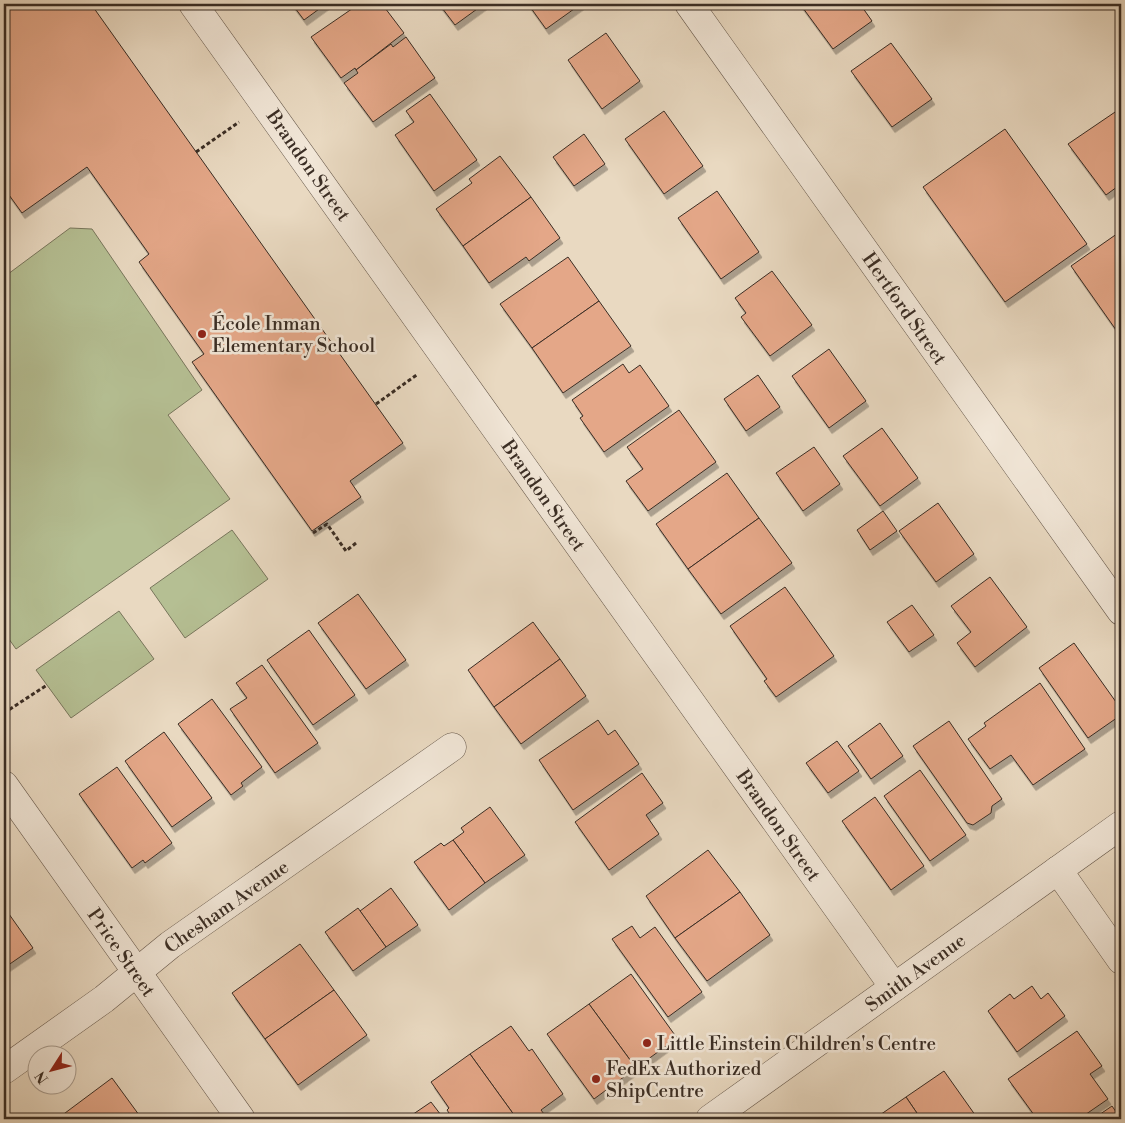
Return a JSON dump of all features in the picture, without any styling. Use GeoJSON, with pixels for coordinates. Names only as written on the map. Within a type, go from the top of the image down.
{"type":"FeatureCollection","features":[{"type":"Feature","properties":{"kind":"street","name":"Brandon Street"},"geometry":{"type":"LineString","coordinates":[[193,4],[894,987]]}},
{"type":"Feature","properties":{"kind":"street","name":"Hertford Street"},"geometry":{"type":"LineString","coordinates":[[689,4],[1121,611]]}},
{"type":"Feature","properties":{"kind":"street","name":"Chesham Avenue"},"geometry":{"type":"LineString","coordinates":[[4,1070],[104,999],[170,945],[452,747]]}},
{"type":"Feature","properties":{"kind":"street","name":"Price Street"},"geometry":{"type":"LineString","coordinates":[[4,785],[241,1119]]}},
{"type":"Feature","properties":{"kind":"street","name":"Smith Avenue"},"geometry":{"type":"LineString","coordinates":[[710,1119],[1121,825]]}},
{"type":"Feature","properties":{"kind":"street"},"geometry":{"type":"LineString","coordinates":[[1058,870],[1121,960]]}},
{"type":"Feature","properties":{"kind":"path"},"geometry":{"type":"LineString","coordinates":[[196,152],[265,104]]}},
{"type":"Feature","properties":{"kind":"path"},"geometry":{"type":"LineString","coordinates":[[376,404],[421,372]]}},
{"type":"Feature","properties":{"kind":"path"},"geometry":{"type":"LineString","coordinates":[[313,533],[327,524],[346,551],[356,544]]}},
{"type":"Feature","properties":{"kind":"path"},"geometry":{"type":"LineString","coordinates":[[4,714],[48,685]]}},
{"type":"Feature","properties":{"kind":"green space"},"geometry":{"type":"Polygon","coordinates":[[[70,228],[92,229],[202,390],[168,415],[230,499],[16,649],[4,632],[4,277],[70,228]]]}},
{"type":"Feature","properties":{"kind":"green space"},"geometry":{"type":"Polygon","coordinates":[[[232,530],[268,579],[185,638],[150,588],[232,530]]]}},
{"type":"Feature","properties":{"kind":"green space"},"geometry":{"type":"Polygon","coordinates":[[[119,611],[154,659],[71,718],[36,670],[119,611]]]}},
{"type":"Feature","properties":{"kind":"building"},"geometry":{"type":"Polygon","coordinates":[[[4,4],[91,4],[403,443],[350,481],[361,497],[312,531],[192,362],[204,354],[139,262],[149,254],[87,167],[22,213],[4,188],[4,4]]]}},
{"type":"Feature","properties":{"kind":"building"},"geometry":{"type":"Polygon","coordinates":[[[292,4],[326,4],[304,20],[292,4]]]}},
{"type":"Feature","properties":{"kind":"building"},"geometry":{"type":"Polygon","coordinates":[[[359,4],[382,4],[404,33],[356,70],[355,68],[341,78],[311,37],[359,4]]]}},
{"type":"Feature","properties":{"kind":"building"},"geometry":{"type":"Polygon","coordinates":[[[439,4],[484,4],[455,25],[439,4]]]}},
{"type":"Feature","properties":{"kind":"building"},"geometry":{"type":"Polygon","coordinates":[[[528,4],[581,4],[546,29],[528,4]]]}},
{"type":"Feature","properties":{"kind":"building"},"geometry":{"type":"Polygon","coordinates":[[[800,4],[860,4],[872,21],[833,49],[800,4]]]}},
{"type":"Feature","properties":{"kind":"building"},"geometry":{"type":"Polygon","coordinates":[[[606,33],[640,81],[602,109],[568,60],[606,33]]]}},
{"type":"Feature","properties":{"kind":"building"},"geometry":{"type":"Polygon","coordinates":[[[406,37],[435,78],[373,122],[344,83],[358,73],[356,70],[391,44],[393,47],[406,37]]]}},
{"type":"Feature","properties":{"kind":"building"},"geometry":{"type":"Polygon","coordinates":[[[891,43],[932,99],[892,127],[851,71],[891,43]]]}},
{"type":"Feature","properties":{"kind":"building"},"geometry":{"type":"Polygon","coordinates":[[[430,94],[477,160],[434,191],[395,135],[414,122],[406,111],[430,94]]]}},
{"type":"Feature","properties":{"kind":"building"},"geometry":{"type":"Polygon","coordinates":[[[1121,108],[1121,184],[1106,195],[1068,144],[1121,108]]]}},
{"type":"Feature","properties":{"kind":"building"},"geometry":{"type":"Polygon","coordinates":[[[664,111],[703,166],[664,194],[625,139],[664,111]]]}},
{"type":"Feature","properties":{"kind":"building"},"geometry":{"type":"Polygon","coordinates":[[[1005,129],[1087,244],[1005,302],[923,187],[1005,129]]]}},
{"type":"Feature","properties":{"kind":"building"},"geometry":{"type":"Polygon","coordinates":[[[584,134],[605,164],[574,186],[553,157],[584,134]]]}},
{"type":"Feature","properties":{"kind":"building"},"geometry":{"type":"Polygon","coordinates":[[[500,156],[531,197],[463,246],[436,209],[472,183],[469,179],[500,156]]]}},
{"type":"Feature","properties":{"kind":"building"},"geometry":{"type":"Polygon","coordinates":[[[717,191],[759,252],[721,279],[678,218],[717,191]]]}},
{"type":"Feature","properties":{"kind":"building"},"geometry":{"type":"Polygon","coordinates":[[[531,197],[560,238],[529,261],[526,257],[489,283],[463,246],[531,197]]]}},
{"type":"Feature","properties":{"kind":"building"},"geometry":{"type":"Polygon","coordinates":[[[1121,231],[1121,337],[1071,266],[1121,231]]]}},
{"type":"Feature","properties":{"kind":"building"},"geometry":{"type":"Polygon","coordinates":[[[568,257],[599,301],[532,348],[500,304],[568,257]]]}},
{"type":"Feature","properties":{"kind":"building"},"geometry":{"type":"Polygon","coordinates":[[[772,271],[812,325],[770,356],[741,317],[746,313],[735,298],[772,271]]]}},
{"type":"Feature","properties":{"kind":"building"},"geometry":{"type":"Polygon","coordinates":[[[599,301],[631,346],[563,393],[532,348],[599,301]]]}},
{"type":"Feature","properties":{"kind":"building"},"geometry":{"type":"Polygon","coordinates":[[[829,349],[866,401],[829,428],[792,376],[829,349]]]}},
{"type":"Feature","properties":{"kind":"building"},"geometry":{"type":"Polygon","coordinates":[[[623,364],[629,373],[640,365],[669,406],[604,452],[580,418],[583,416],[572,400],[623,364]]]}},
{"type":"Feature","properties":{"kind":"building"},"geometry":{"type":"Polygon","coordinates":[[[758,375],[780,407],[746,431],[724,399],[758,375]]]}},
{"type":"Feature","properties":{"kind":"building"},"geometry":{"type":"Polygon","coordinates":[[[679,410],[716,462],[648,511],[626,481],[643,469],[627,447],[679,410]]]}},
{"type":"Feature","properties":{"kind":"building"},"geometry":{"type":"Polygon","coordinates":[[[882,428],[918,478],[880,506],[843,456],[882,428]]]}},
{"type":"Feature","properties":{"kind":"building"},"geometry":{"type":"Polygon","coordinates":[[[814,447],[840,484],[803,511],[776,473],[814,447]]]}},
{"type":"Feature","properties":{"kind":"building"},"geometry":{"type":"Polygon","coordinates":[[[727,473],[759,518],[688,569],[656,524],[727,473]]]}},
{"type":"Feature","properties":{"kind":"building"},"geometry":{"type":"Polygon","coordinates":[[[938,503],[974,554],[936,582],[899,531],[938,503]]]}},
{"type":"Feature","properties":{"kind":"building"},"geometry":{"type":"Polygon","coordinates":[[[883,511],[897,531],[870,550],[857,530],[883,511]]]}},
{"type":"Feature","properties":{"kind":"building"},"geometry":{"type":"Polygon","coordinates":[[[759,518],[792,563],[721,614],[688,569],[759,518]]]}},
{"type":"Feature","properties":{"kind":"building"},"geometry":{"type":"Polygon","coordinates":[[[990,577],[1027,627],[975,667],[957,643],[971,632],[951,606],[990,577]]]}},
{"type":"Feature","properties":{"kind":"building"},"geometry":{"type":"Polygon","coordinates":[[[785,587],[834,656],[776,697],[764,681],[767,679],[730,626],[785,587]]]}},
{"type":"Feature","properties":{"kind":"building"},"geometry":{"type":"Polygon","coordinates":[[[358,594],[406,660],[366,689],[318,623],[358,594]]]}},
{"type":"Feature","properties":{"kind":"building"},"geometry":{"type":"Polygon","coordinates":[[[912,605],[934,635],[909,652],[887,622],[912,605]]]}},
{"type":"Feature","properties":{"kind":"building"},"geometry":{"type":"Polygon","coordinates":[[[533,622],[560,659],[494,707],[468,670],[533,622]]]}},
{"type":"Feature","properties":{"kind":"building"},"geometry":{"type":"Polygon","coordinates":[[[309,630],[355,695],[313,725],[267,660],[309,630]]]}},
{"type":"Feature","properties":{"kind":"building"},"geometry":{"type":"Polygon","coordinates":[[[1074,643],[1121,709],[1121,715],[1088,738],[1039,668],[1074,643]]]}},
{"type":"Feature","properties":{"kind":"building"},"geometry":{"type":"Polygon","coordinates":[[[560,659],[586,696],[521,744],[494,707],[560,659]]]}},
{"type":"Feature","properties":{"kind":"building"},"geometry":{"type":"Polygon","coordinates":[[[262,665],[318,743],[275,773],[230,709],[247,698],[236,683],[262,665]]]}},
{"type":"Feature","properties":{"kind":"building"},"geometry":{"type":"Polygon","coordinates":[[[1040,683],[1085,749],[1033,785],[1011,755],[990,769],[968,739],[986,726],[984,723],[1040,683]]]}},
{"type":"Feature","properties":{"kind":"building"},"geometry":{"type":"Polygon","coordinates":[[[212,699],[262,767],[241,783],[243,786],[231,795],[178,724],[212,699]]]}},
{"type":"Feature","properties":{"kind":"building"},"geometry":{"type":"Polygon","coordinates":[[[598,720],[608,735],[615,730],[639,764],[573,810],[539,760],[598,720]]]}},
{"type":"Feature","properties":{"kind":"building"},"geometry":{"type":"Polygon","coordinates":[[[949,721],[1002,799],[992,806],[991,813],[973,825],[967,823],[913,746],[949,721]]]}},
{"type":"Feature","properties":{"kind":"building"},"geometry":{"type":"Polygon","coordinates":[[[880,723],[903,756],[871,779],[848,746],[880,723]]]}},
{"type":"Feature","properties":{"kind":"building"},"geometry":{"type":"Polygon","coordinates":[[[164,732],[212,798],[172,827],[125,761],[164,732]]]}},
{"type":"Feature","properties":{"kind":"building"},"geometry":{"type":"Polygon","coordinates":[[[837,741],[859,771],[828,793],[806,763],[837,741]]]}},
{"type":"Feature","properties":{"kind":"building"},"geometry":{"type":"Polygon","coordinates":[[[117,767],[172,843],[145,863],[143,860],[132,868],[79,794],[117,767]]]}},
{"type":"Feature","properties":{"kind":"building"},"geometry":{"type":"Polygon","coordinates":[[[920,770],[966,835],[930,861],[884,796],[920,770]]]}},
{"type":"Feature","properties":{"kind":"building"},"geometry":{"type":"Polygon","coordinates":[[[642,773],[663,803],[646,815],[659,834],[609,870],[575,822],[642,773]]]}},
{"type":"Feature","properties":{"kind":"building"},"geometry":{"type":"Polygon","coordinates":[[[875,797],[924,866],[891,890],[842,821],[875,797]]]}},
{"type":"Feature","properties":{"kind":"building"},"geometry":{"type":"Polygon","coordinates":[[[490,807],[525,855],[485,883],[453,840],[464,832],[461,828],[490,807]]]}},
{"type":"Feature","properties":{"kind":"building"},"geometry":{"type":"Polygon","coordinates":[[[453,840],[485,883],[449,910],[414,862],[441,843],[444,846],[453,840]]]}},
{"type":"Feature","properties":{"kind":"building"},"geometry":{"type":"Polygon","coordinates":[[[708,850],[740,892],[675,938],[646,896],[708,850]]]}},
{"type":"Feature","properties":{"kind":"building"},"geometry":{"type":"Polygon","coordinates":[[[391,888],[418,925],[386,947],[360,911],[391,888]]]}},
{"type":"Feature","properties":{"kind":"building"},"geometry":{"type":"Polygon","coordinates":[[[740,892],[770,935],[707,981],[675,938],[740,892]]]}},
{"type":"Feature","properties":{"kind":"building"},"geometry":{"type":"Polygon","coordinates":[[[4,907],[33,948],[4,968],[4,907]]]}},
{"type":"Feature","properties":{"kind":"building"},"geometry":{"type":"Polygon","coordinates":[[[358,908],[386,947],[353,971],[325,932],[358,908]]]}},
{"type":"Feature","properties":{"kind":"building"},"geometry":{"type":"Polygon","coordinates":[[[632,926],[640,938],[655,927],[702,992],[668,1017],[612,939],[632,926]]]}},
{"type":"Feature","properties":{"kind":"building"},"geometry":{"type":"Polygon","coordinates":[[[300,944],[334,990],[265,1039],[232,993],[300,944]]]}},
{"type":"Feature","properties":{"kind":"building"},"geometry":{"type":"Polygon","coordinates":[[[631,974],[677,1038],[636,1068],[589,1004],[631,974]]]}},
{"type":"Feature","properties":{"kind":"building"},"geometry":{"type":"Polygon","coordinates":[[[1032,986],[1041,999],[1048,993],[1065,1016],[1017,1052],[988,1011],[1010,994],[1014,999],[1032,986]]]}},
{"type":"Feature","properties":{"kind":"building"},"geometry":{"type":"Polygon","coordinates":[[[334,990],[367,1035],[298,1085],[265,1039],[334,990]]]}},
{"type":"Feature","properties":{"kind":"building"},"geometry":{"type":"Polygon","coordinates":[[[589,1004],[636,1068],[594,1099],[547,1034],[589,1004]]]}},
{"type":"Feature","properties":{"kind":"building"},"geometry":{"type":"Polygon","coordinates":[[[511,1026],[529,1051],[532,1049],[563,1094],[541,1110],[544,1114],[537,1119],[517,1119],[470,1054],[511,1026]]]}},
{"type":"Feature","properties":{"kind":"building"},"geometry":{"type":"Polygon","coordinates":[[[1077,1031],[1102,1066],[1090,1074],[1108,1099],[1079,1119],[1037,1119],[1008,1079],[1077,1031]]]}},
{"type":"Feature","properties":{"kind":"building"},"geometry":{"type":"Polygon","coordinates":[[[470,1054],[517,1119],[453,1119],[447,1110],[449,1108],[431,1082],[470,1054]]]}},
{"type":"Feature","properties":{"kind":"building"},"geometry":{"type":"Polygon","coordinates":[[[944,1071],[978,1119],[921,1119],[906,1097],[944,1071]]]}},
{"type":"Feature","properties":{"kind":"building"},"geometry":{"type":"Polygon","coordinates":[[[112,1078],[142,1119],[57,1119],[112,1078]]]}},
{"type":"Feature","properties":{"kind":"building"},"geometry":{"type":"Polygon","coordinates":[[[906,1097],[921,1119],[874,1119],[906,1097]]]}},
{"type":"Feature","properties":{"kind":"building"},"geometry":{"type":"Polygon","coordinates":[[[431,1102],[444,1119],[406,1119],[431,1102]]]}},
{"type":"Feature","properties":{"kind":"building"},"geometry":{"type":"Polygon","coordinates":[[[1112,1106],[1121,1119],[1093,1119],[1112,1106]]]}},
{"type":"Feature","properties":{"kind":"place","name":"École Inman Elementary School"},"geometry":{"type":"Point","coordinates":[202,334]}},
{"type":"Feature","properties":{"kind":"place","name":"Little Einstein Children's Centre"},"geometry":{"type":"Point","coordinates":[647,1043]}},
{"type":"Feature","properties":{"kind":"place","name":"FedEx Authorized ShipCentre"},"geometry":{"type":"Point","coordinates":[596,1079]}}]}
